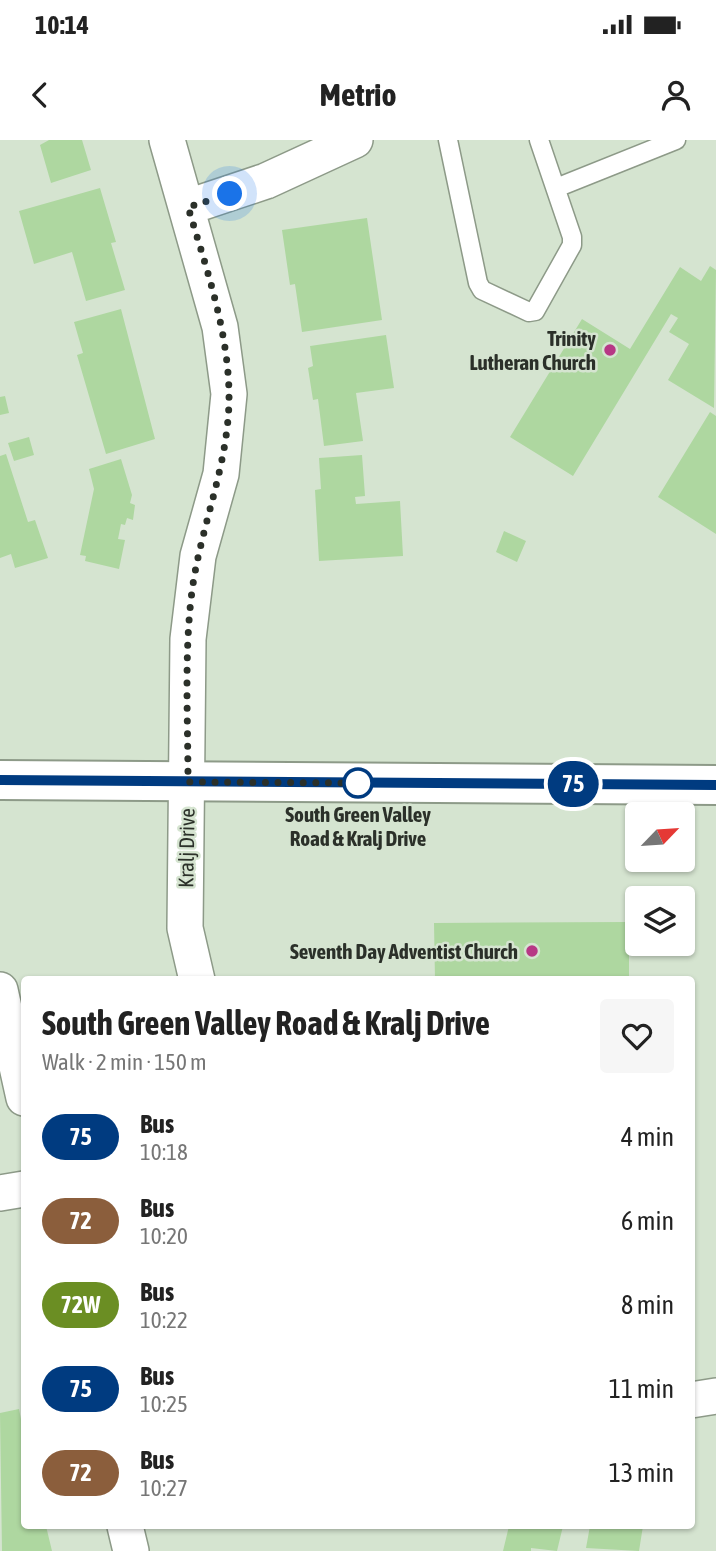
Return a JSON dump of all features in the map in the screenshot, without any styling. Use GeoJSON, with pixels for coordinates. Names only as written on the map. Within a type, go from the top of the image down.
{"type":"FeatureCollection","features":[{"type":"Feature","properties":{"kind":"main road"},"geometry":{"type":"LineString","coordinates":[[0,780],[716,785]]}},
{"type":"Feature","properties":{"kind":"street","name":"Kralj Drive"},"geometry":{"type":"LineString","coordinates":[[167,140],[220,327],[229,394],[221,474],[192,592],[188,639],[185,928],[196,976]]}},
{"type":"Feature","properties":{"kind":"street"},"geometry":{"type":"LineString","coordinates":[[188,207],[266,181],[355,140]]}},
{"type":"Feature","properties":{"kind":"street"},"geometry":{"type":"LineString","coordinates":[[0,990],[21,1084]]}},
{"type":"Feature","properties":{"kind":"street"},"geometry":{"type":"LineString","coordinates":[[0,1193],[21,1190]]}},
{"type":"Feature","properties":{"kind":"street"},"geometry":{"type":"LineString","coordinates":[[695,1399],[716,1396]]}},
{"type":"Feature","properties":{"kind":"street"},"geometry":{"type":"LineString","coordinates":[[126,1529],[131,1551]]}},
{"type":"Feature","properties":{"kind":"lane"},"geometry":{"type":"LineString","coordinates":[[448,140],[478,284],[482,290],[529,312],[535,311],[572,245],[539,140]]}},
{"type":"Feature","properties":{"kind":"lane"},"geometry":{"type":"LineString","coordinates":[[556,188],[676,140]]}},
{"type":"Feature","properties":{"kind":"building"},"geometry":{"type":"Polygon","coordinates":[[[49,140],[82,140],[91,170],[51,183],[40,145],[49,140]]]}},
{"type":"Feature","properties":{"kind":"building"},"geometry":{"type":"Polygon","coordinates":[[[100,188],[116,242],[111,243],[125,290],[86,301],[72,252],[34,264],[19,211],[100,188]]]}},
{"type":"Feature","properties":{"kind":"building"},"geometry":{"type":"Polygon","coordinates":[[[367,218],[382,320],[302,332],[295,284],[290,285],[282,230],[367,218]]]}},
{"type":"Feature","properties":{"kind":"building"},"geometry":{"type":"Polygon","coordinates":[[[710,266],[716,270],[714,408],[668,380],[689,344],[669,332],[678,318],[671,314],[573,476],[510,437],[582,319],[630,349],[680,267],[701,281],[710,266]]]}},
{"type":"Feature","properties":{"kind":"building"},"geometry":{"type":"Polygon","coordinates":[[[121,309],[155,439],[106,454],[77,355],[83,353],[74,322],[121,309]]]}},
{"type":"Feature","properties":{"kind":"building"},"geometry":{"type":"Polygon","coordinates":[[[386,335],[394,388],[356,393],[363,441],[324,446],[318,399],[313,400],[308,368],[313,366],[310,346],[386,335]]]}},
{"type":"Feature","properties":{"kind":"building"},"geometry":{"type":"Polygon","coordinates":[[[5,396],[9,413],[0,415],[0,397],[5,396]]]}},
{"type":"Feature","properties":{"kind":"building"},"geometry":{"type":"Polygon","coordinates":[[[710,412],[716,416],[716,534],[658,497],[710,412]]]}},
{"type":"Feature","properties":{"kind":"building"},"geometry":{"type":"Polygon","coordinates":[[[29,437],[34,455],[14,461],[8,443],[29,437]]]}},
{"type":"Feature","properties":{"kind":"building"},"geometry":{"type":"Polygon","coordinates":[[[6,454],[28,522],[35,520],[48,558],[15,568],[11,554],[0,558],[0,456],[6,454]]]}},
{"type":"Feature","properties":{"kind":"building"},"geometry":{"type":"Polygon","coordinates":[[[362,455],[365,496],[355,497],[356,504],[400,501],[403,556],[319,561],[315,490],[321,489],[319,458],[362,455]]]}},
{"type":"Feature","properties":{"kind":"building"},"geometry":{"type":"Polygon","coordinates":[[[121,459],[132,495],[130,503],[135,505],[133,520],[127,518],[125,525],[121,524],[118,539],[125,540],[119,569],[85,561],[86,556],[80,555],[94,489],[89,469],[121,459]]]}},
{"type":"Feature","properties":{"kind":"building"},"geometry":{"type":"Polygon","coordinates":[[[504,531],[526,541],[517,562],[496,552],[504,531]]]}},
{"type":"Feature","properties":{"kind":"building","name":"Seventh Day Adventist Church"},"geometry":{"type":"Polygon","coordinates":[[[625,922],[625,956],[629,956],[629,976],[435,976],[434,923],[625,922]]]}},
{"type":"Feature","properties":{"kind":"building"},"geometry":{"type":"Polygon","coordinates":[[[19,1409],[21,1419],[21,1529],[47,1529],[52,1551],[2,1551],[0,1413],[19,1409]]]}},
{"type":"Feature","properties":{"kind":"building"},"geometry":{"type":"Polygon","coordinates":[[[508,1529],[562,1529],[557,1551],[531,1548],[531,1551],[503,1551],[508,1529]]]}},
{"type":"Feature","properties":{"kind":"building"},"geometry":{"type":"Polygon","coordinates":[[[589,1529],[643,1529],[639,1551],[586,1548],[589,1529]]]}},
{"type":"Feature","properties":{"kind":"bus line","name":"75"},"geometry":{"type":"LineString","coordinates":[[0,780],[716,785]]}},
{"type":"Feature","properties":{"kind":"place","name":"Trinity Lutheran Church"},"geometry":{"type":"Point","coordinates":[610,350]}},
{"type":"Feature","properties":{"kind":"place","name":"South Green Valley Road & Kralj Drive"},"geometry":{"type":"Point","coordinates":[358,783]}},
{"type":"Feature","properties":{"kind":"place","name":"Seventh Day Adventist Church"},"geometry":{"type":"Point","coordinates":[532,951]}},
{"type":"Feature","properties":{"kind":"route"},"geometry":{"type":"LineString","coordinates":[[230,194],[188,207],[220,327],[227,363],[229,394],[221,474],[198,556],[192,592],[188,639],[188,782],[358,783]]}}]}
